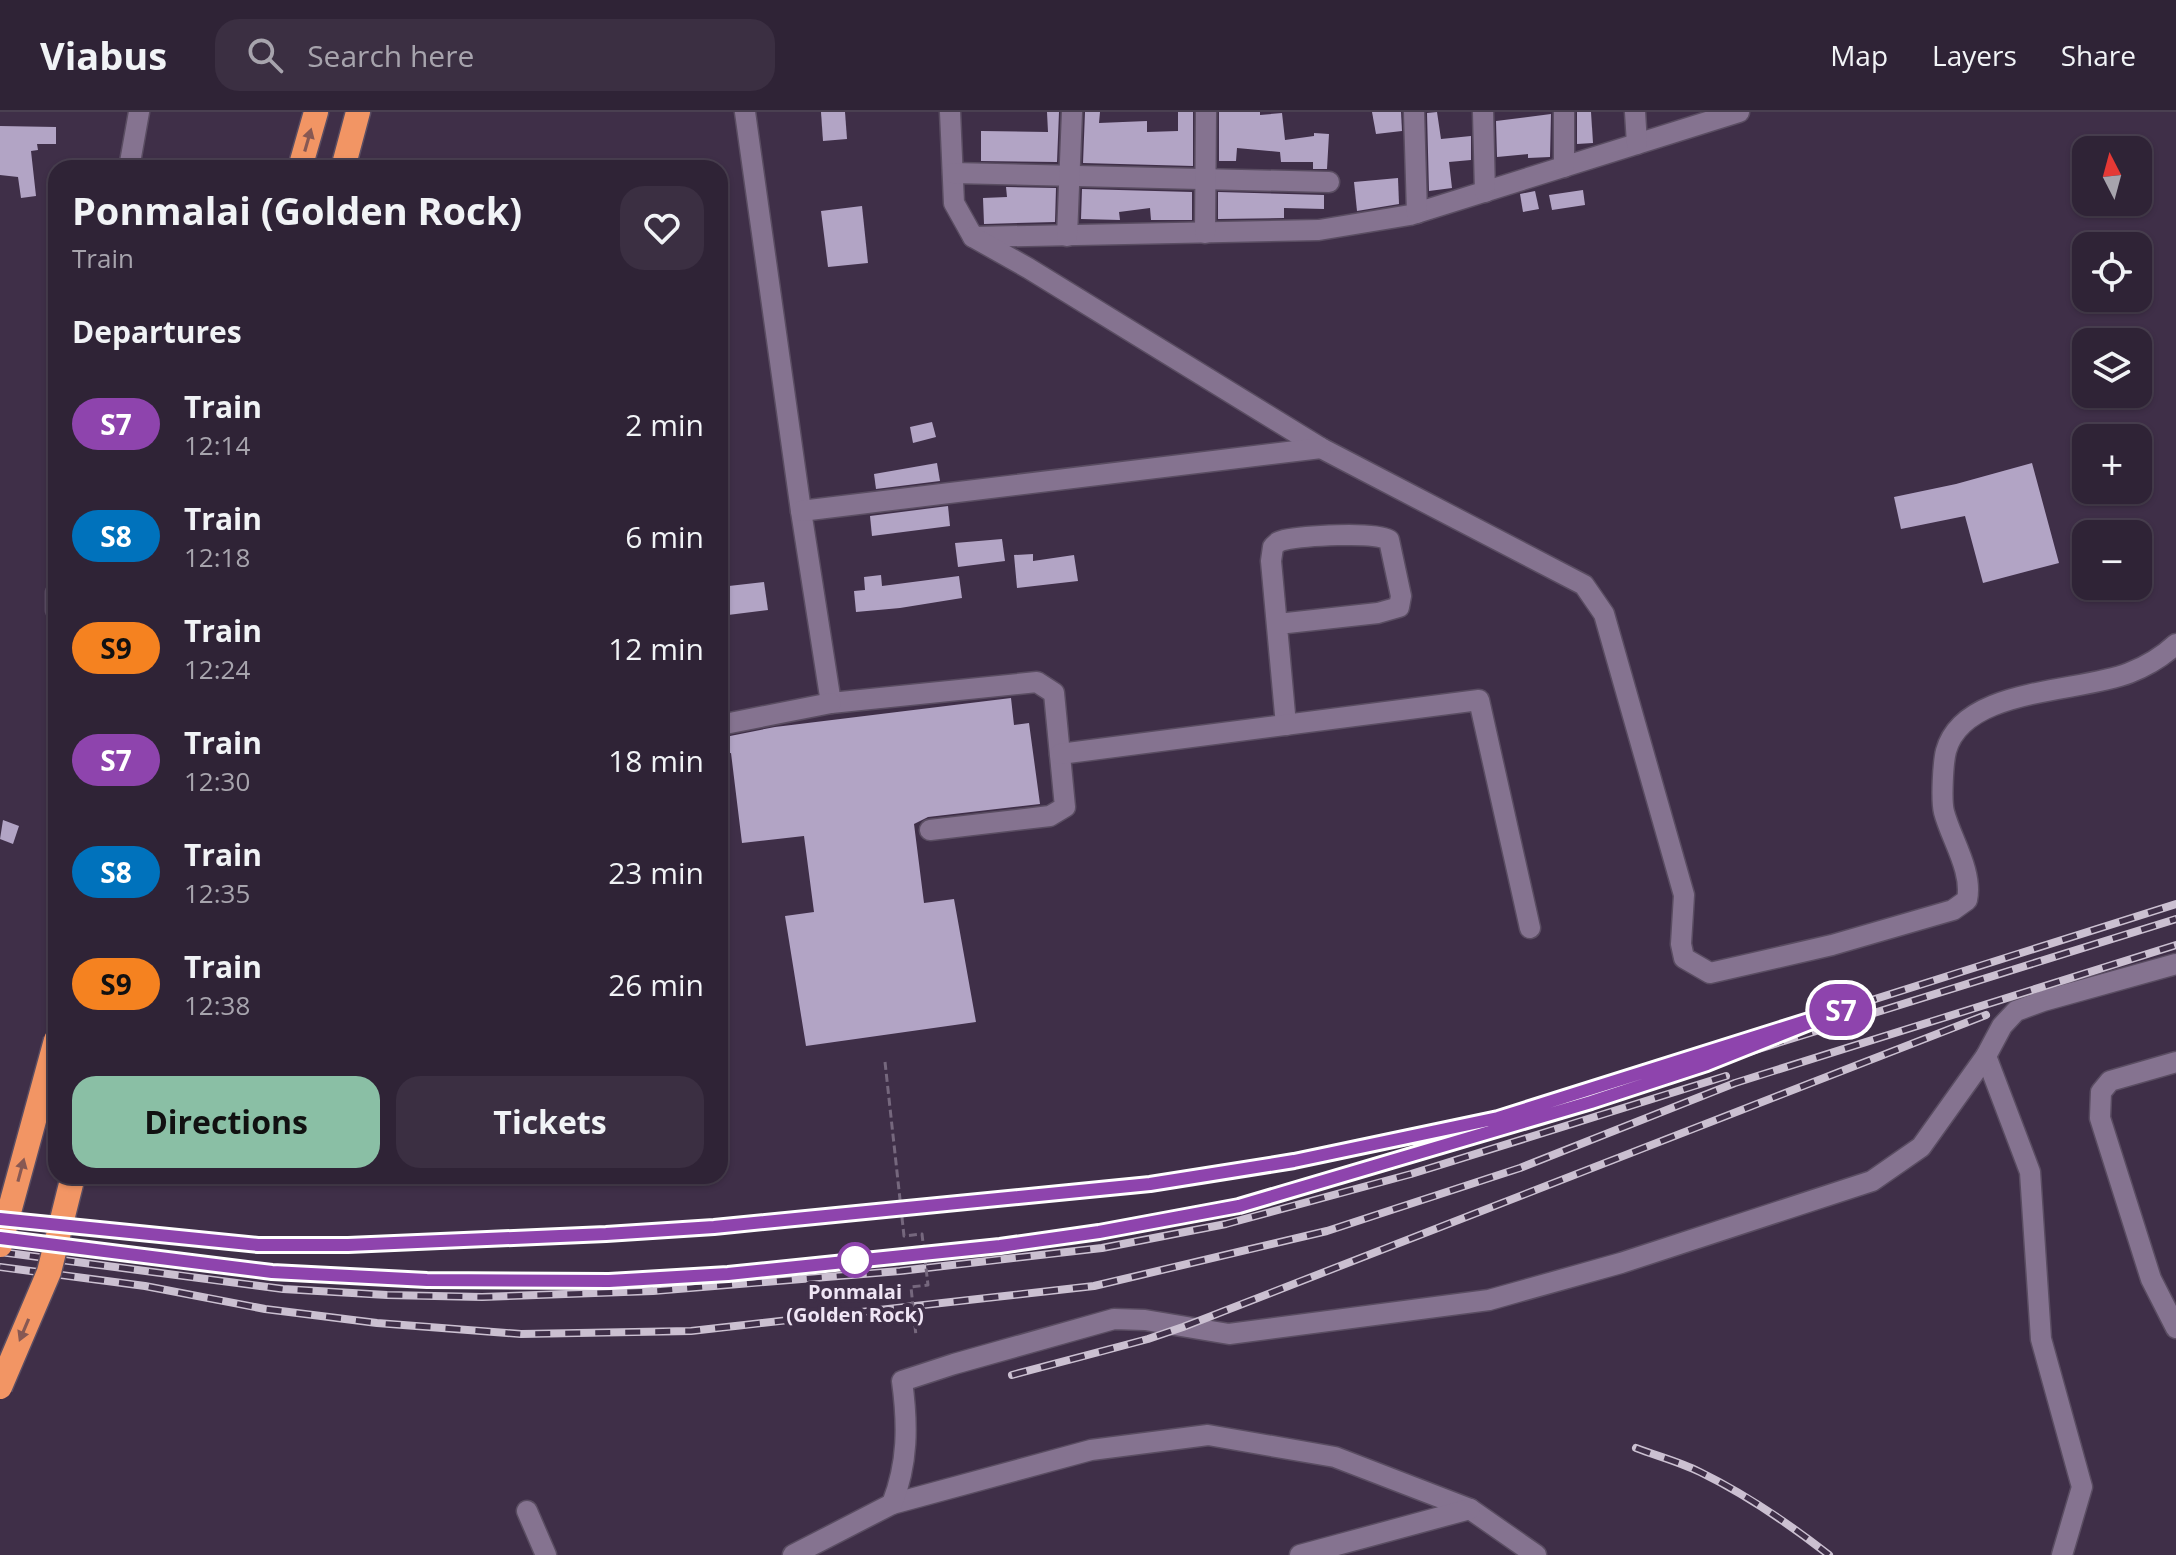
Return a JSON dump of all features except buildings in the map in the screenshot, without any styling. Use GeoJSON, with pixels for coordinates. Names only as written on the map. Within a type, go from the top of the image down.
{"type":"FeatureCollection","features":[{"type":"Feature","properties":{"kind":"highway"},"geometry":{"type":"LineString","coordinates":[[302,160],[316,112]]}},
{"type":"Feature","properties":{"kind":"highway"},"geometry":{"type":"LineString","coordinates":[[345,160],[358,112]]}},
{"type":"Feature","properties":{"kind":"highway"},"geometry":{"type":"LineString","coordinates":[[0,1245],[48,1069]]}},
{"type":"Feature","properties":{"kind":"highway"},"geometry":{"type":"LineString","coordinates":[[0,1387],[49,1272],[71,1184]]}},
{"type":"Feature","properties":{"kind":"street"},"geometry":{"type":"LineString","coordinates":[[130,160],[139,112]]}},
{"type":"Feature","properties":{"kind":"street"},"geometry":{"type":"LineString","coordinates":[[745,112],[831,703]]}},
{"type":"Feature","properties":{"kind":"street"},"geometry":{"type":"LineString","coordinates":[[950,112],[954,203],[973,237],[1321,448],[1584,585],[1604,614],[1684,895],[1681,944],[1684,958],[1710,973],[1832,945],[1953,910],[1967,900],[1968,882],[1943,808],[1946,750],[1961,722],[1994,704],[2128,674],[2161,657],[2176,644]]}},
{"type":"Feature","properties":{"kind":"street"},"geometry":{"type":"LineString","coordinates":[[1067,236],[1072,112]]}},
{"type":"Feature","properties":{"kind":"street"},"geometry":{"type":"LineString","coordinates":[[1205,233],[1206,112]]}},
{"type":"Feature","properties":{"kind":"street"},"geometry":{"type":"LineString","coordinates":[[1414,112],[1417,213]]}},
{"type":"Feature","properties":{"kind":"street"},"geometry":{"type":"LineString","coordinates":[[1483,112],[1485,192]]}},
{"type":"Feature","properties":{"kind":"street"},"geometry":{"type":"LineString","coordinates":[[1564,112],[1564,167]]}},
{"type":"Feature","properties":{"kind":"street"},"geometry":{"type":"LineString","coordinates":[[1635,112],[1637,144]]}},
{"type":"Feature","properties":{"kind":"street"},"geometry":{"type":"LineString","coordinates":[[973,237],[1319,230],[1417,213],[1727,114]]}},
{"type":"Feature","properties":{"kind":"street"},"geometry":{"type":"LineString","coordinates":[[953,173],[1329,182]]}},
{"type":"Feature","properties":{"kind":"street"},"geometry":{"type":"LineString","coordinates":[[801,511],[1321,448]]}},
{"type":"Feature","properties":{"kind":"street"},"geometry":{"type":"LineString","coordinates":[[1278,624],[1378,613],[1399,607],[1401,596],[1389,540],[1378,536],[1350,535],[1278,542],[1273,547],[1271,561],[1286,725]]}},
{"type":"Feature","properties":{"kind":"street"},"geometry":{"type":"LineString","coordinates":[[728,723],[831,703],[1037,682],[1054,693],[1065,807],[1050,816],[930,830]]}},
{"type":"Feature","properties":{"kind":"street"},"geometry":{"type":"LineString","coordinates":[[1060,754],[1479,700],[1530,928]]}},
{"type":"Feature","properties":{"kind":"street"},"geometry":{"type":"LineString","coordinates":[[892,1504],[903,1476],[906,1441],[902,1381],[1114,1319],[1145,1320],[1229,1334],[1489,1300],[1621,1263],[1872,1181],[1921,1147],[1986,1056],[2002,1026],[2016,1011],[2176,964]]}},
{"type":"Feature","properties":{"kind":"street"},"geometry":{"type":"LineString","coordinates":[[1986,1056],[2030,1172],[2041,1339],[2082,1487],[2062,1555]]}},
{"type":"Feature","properties":{"kind":"street"},"geometry":{"type":"LineString","coordinates":[[2176,1062],[2110,1081],[2101,1092],[2100,1118],[2151,1279],[2176,1328]]}},
{"type":"Feature","properties":{"kind":"street"},"geometry":{"type":"LineString","coordinates":[[793,1555],[892,1504],[1091,1450],[1208,1435],[1335,1457],[1470,1509],[1536,1555]]}},
{"type":"Feature","properties":{"kind":"street"},"geometry":{"type":"LineString","coordinates":[[1300,1555],[1470,1509]]}},
{"type":"Feature","properties":{"kind":"street"},"geometry":{"type":"LineString","coordinates":[[527,1511],[546,1555]]}},
{"type":"Feature","properties":{"kind":"path"},"geometry":{"type":"LineString","coordinates":[[885,1062],[904,1236],[922,1234],[928,1285],[911,1287],[916,1336]]}},
{"type":"Feature","properties":{"kind":"railway"},"geometry":{"type":"LineString","coordinates":[[0,1219],[258,1245],[348,1245],[714,1227],[1150,1184],[1266,1166],[1498,1118],[2176,904]]}},
{"type":"Feature","properties":{"kind":"railway"},"geometry":{"type":"LineString","coordinates":[[0,1238],[272,1272],[427,1280],[609,1281],[728,1274],[1000,1246],[1099,1232],[1239,1206],[1453,1144],[2176,919]]}},
{"type":"Feature","properties":{"kind":"railway"},"geometry":{"type":"LineString","coordinates":[[0,1267],[145,1286],[265,1309],[377,1323],[521,1334],[691,1331],[1094,1286],[1327,1231],[1520,1168],[1735,1083],[2176,945]]}},
{"type":"Feature","properties":{"kind":"railway"},"geometry":{"type":"LineString","coordinates":[[1012,1375],[1183,1327],[1986,1015]]}},
{"type":"Feature","properties":{"kind":"railway"},"geometry":{"type":"LineString","coordinates":[[0,1252],[283,1289],[387,1295],[482,1297],[653,1291],[900,1271],[1102,1248],[1226,1224],[1411,1174],[1726,1076]]}},
{"type":"Feature","properties":{"kind":"railway"},"geometry":{"type":"LineString","coordinates":[[1636,1448],[1692,1468],[1734,1490],[1829,1555]]}},
{"type":"Feature","properties":{"kind":"train","name":"S7"},"geometry":{"type":"LineString","coordinates":[[0,1219],[258,1245],[348,1245],[714,1227],[1150,1184],[1294,1161],[1498,1118],[1847,1008],[1707,1064],[1591,1102],[1239,1206],[1099,1232],[1000,1246],[728,1274],[609,1281],[427,1280],[272,1272],[0,1238]]}},
{"type":"Feature","properties":{"kind":"place","name":"Ponmalai (Golden Rock)"},"geometry":{"type":"Point","coordinates":[855,1260]}}]}
